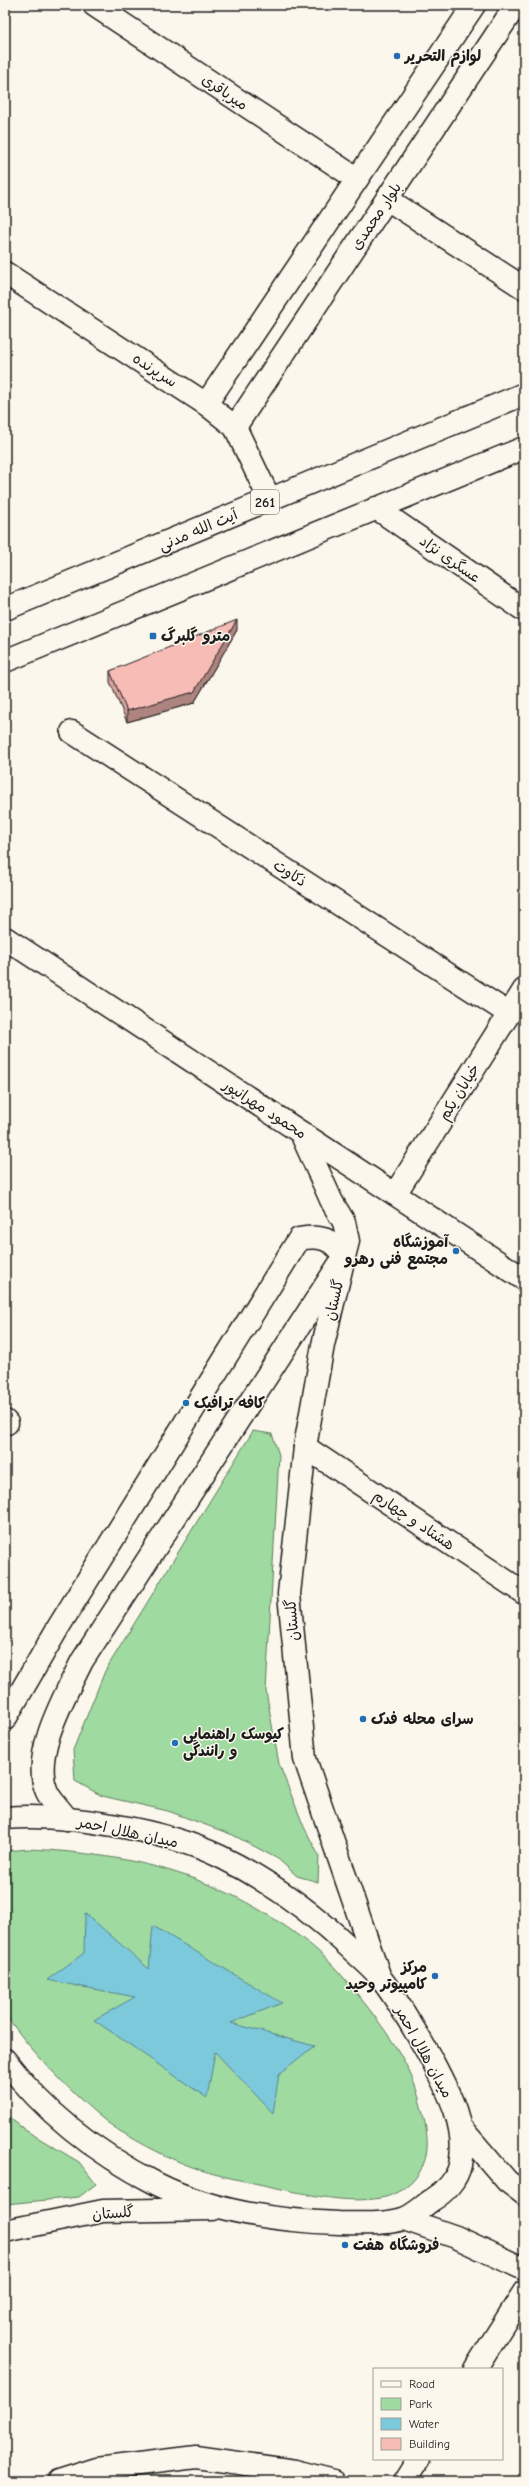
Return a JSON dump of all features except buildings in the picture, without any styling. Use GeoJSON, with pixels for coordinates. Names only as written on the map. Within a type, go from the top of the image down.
{"type":"FeatureCollection","features":[{"type":"Feature","properties":{"kind":"street","name":"میرباقری"},"geometry":{"type":"LineString","coordinates":[[94,5],[357,179]]}},
{"type":"Feature","properties":{"kind":"street"},"geometry":{"type":"LineString","coordinates":[[206,404],[474,5]]}},
{"type":"Feature","properties":{"kind":"street","name":"بلوار محمدی"},"geometry":{"type":"LineString","coordinates":[[235,427],[516,5]]}},
{"type":"Feature","properties":{"kind":"street"},"geometry":{"type":"LineString","coordinates":[[387,199],[524,288]]}},
{"type":"Feature","properties":{"kind":"street","name":"سرپرنده"},"geometry":{"type":"LineString","coordinates":[[5,273],[206,404],[235,427],[270,500]]}},
{"type":"Feature","properties":{"kind":"street","name":"آیت الله مدنی"},"geometry":{"type":"LineString","coordinates":[[6,608],[524,394]]}},
{"type":"Feature","properties":{"kind":"street"},"geometry":{"type":"LineString","coordinates":[[5,661],[524,448]]}},
{"type":"Feature","properties":{"kind":"street","name":"عسگری نژاد"},"geometry":{"type":"LineString","coordinates":[[376,508],[524,610]]}},
{"type":"Feature","properties":{"kind":"street","name":"ذکاوت"},"geometry":{"type":"LineString","coordinates":[[72,732],[508,1013]]}},
{"type":"Feature","properties":{"kind":"street","name":"محمود مهرانپور"},"geometry":{"type":"LineString","coordinates":[[5,938],[524,1279]]}},
{"type":"Feature","properties":{"kind":"street","name":"خیابان یکم"},"geometry":{"type":"LineString","coordinates":[[395,1194],[508,1013],[524,990]]}},
{"type":"Feature","properties":{"kind":"street","name":"گلستان"},"geometry":{"type":"LineString","coordinates":[[301,1133],[332,1202],[344,1222],[348,1241],[323,1344],[305,1447],[289,1594],[305,1759],[379,1975]]}},
{"type":"Feature","properties":{"kind":"street"},"geometry":{"type":"LineString","coordinates":[[5,1719],[59,1626],[299,1239],[315,1235],[330,1240],[344,1256]]}},
{"type":"Feature","properties":{"kind":"street","name":"گلستان"},"geometry":{"type":"LineString","coordinates":[[67,1819],[46,1791],[42,1758],[52,1723],[82,1661],[344,1256]]}},
{"type":"Feature","properties":{"kind":"street","name":"هشتاد و چهارم"},"geometry":{"type":"LineString","coordinates":[[305,1447],[524,1593]]}},
{"type":"Feature","properties":{"kind":"street","name":"میدان هلال احمر"},"geometry":{"type":"LineString","coordinates":[[5,1818],[34,1816],[67,1819],[161,1836],[220,1856],[280,1890],[333,1931],[379,1975],[421,2041],[443,2081],[462,2129],[460,2167],[445,2192],[404,2219],[370,2224],[304,2221],[223,2209],[159,2185],[93,2147],[43,2105],[5,2060]]}},
{"type":"Feature","properties":{"kind":"street"},"geometry":{"type":"LineString","coordinates":[[462,2129],[507,2181],[524,2194]]}},
{"type":"Feature","properties":{"kind":"street","name":"گلستان"},"geometry":{"type":"LineString","coordinates":[[5,2231],[103,2211],[223,2209]]}},
{"type":"Feature","properties":{"kind":"street"},"geometry":{"type":"LineString","coordinates":[[404,2219],[456,2237],[524,2269]]}},
{"type":"Feature","properties":{"kind":"street"},"geometry":{"type":"LineString","coordinates":[[476,2368],[524,2292]]}},
{"type":"Feature","properties":{"kind":"street"},"geometry":{"type":"LineString","coordinates":[[59,2481],[97,2469],[196,2456],[295,2471],[334,2481]]}},
{"type":"Feature","properties":{"kind":"street"},"geometry":{"type":"LineString","coordinates":[[404,2481],[417,2460]]}},
{"type":"Feature","properties":{"kind":"green space"},"geometry":{"type":"Polygon","coordinates":[[[253,1431],[272,1434],[279,1455],[266,1691],[279,1764],[304,1827],[319,1856],[318,1882],[297,1876],[278,1859],[233,1835],[168,1811],[102,1796],[75,1781],[73,1750],[105,1671],[253,1431]]]}},
{"type":"Feature","properties":{"kind":"green space"},"geometry":{"type":"Polygon","coordinates":[[[28,1849],[107,1857],[143,1864],[179,1874],[213,1886],[246,1902],[279,1922],[319,1952],[334,1966],[381,2025],[403,2059],[414,2083],[424,2117],[427,2150],[425,2161],[413,2181],[403,2189],[393,2194],[367,2200],[340,2199],[312,2195],[233,2179],[195,2168],[146,2146],[105,2121],[74,2093],[42,2060],[7,2016],[4,1989],[5,1851],[28,1849]]]}},
{"type":"Feature","properties":{"kind":"green space"},"geometry":{"type":"Polygon","coordinates":[[[5,2114],[25,2130],[79,2162],[96,2184],[79,2197],[5,2204],[5,2114]]]}},
{"type":"Feature","properties":{"kind":"water"},"geometry":{"type":"Polygon","coordinates":[[[85,1913],[149,1969],[153,1926],[282,2003],[231,2023],[314,2046],[279,2074],[273,2113],[215,2052],[207,2098],[94,2020],[135,1997],[47,1980],[84,1953],[85,1913]]]}},
{"type":"Feature","properties":{"kind":"place","name":"لوازم التحریر"},"geometry":{"type":"Point","coordinates":[397,56]}},
{"type":"Feature","properties":{"kind":"place","name":"مترو گلبرگ"},"geometry":{"type":"Point","coordinates":[153,636]}},
{"type":"Feature","properties":{"kind":"place","name":"آموزشگاه مجتمع فنی رهرو"},"geometry":{"type":"Point","coordinates":[456,1251]}},
{"type":"Feature","properties":{"kind":"place","name":"کافه ترافیک"},"geometry":{"type":"Point","coordinates":[186,1403]}},
{"type":"Feature","properties":{"kind":"place","name":"سرای محله فدک"},"geometry":{"type":"Point","coordinates":[363,1719]}},
{"type":"Feature","properties":{"kind":"place","name":"کیوسک راهنمایی و رانندگی"},"geometry":{"type":"Point","coordinates":[175,1743]}},
{"type":"Feature","properties":{"kind":"place","name":"مرکز کامپیوتر وحید"},"geometry":{"type":"Point","coordinates":[435,1976]}},
{"type":"Feature","properties":{"kind":"place","name":"فروشگاه هفت"},"geometry":{"type":"Point","coordinates":[345,2245]}}]}
